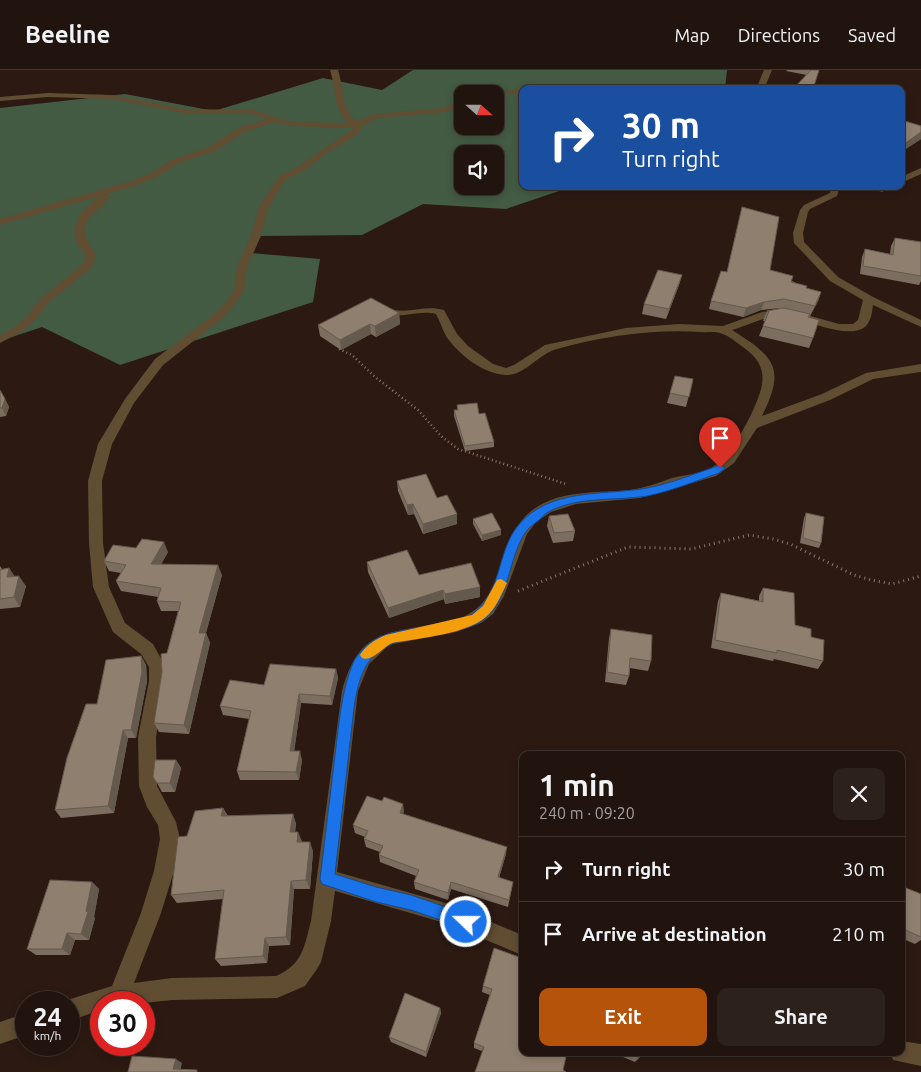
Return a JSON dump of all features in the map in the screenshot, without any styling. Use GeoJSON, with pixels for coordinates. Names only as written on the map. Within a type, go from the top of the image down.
{"type":"FeatureCollection","features":[{"type":"Feature","properties":{"kind":"street"},"geometry":{"type":"LineString","coordinates":[[334,70],[341,92],[342,111],[345,118],[358,124]]}},
{"type":"Feature","properties":{"kind":"street"},"geometry":{"type":"LineString","coordinates":[[762,85],[768,70]]}},
{"type":"Feature","properties":{"kind":"street"},"geometry":{"type":"LineString","coordinates":[[504,93],[519,90]]}},
{"type":"Feature","properties":{"kind":"street"},"geometry":{"type":"LineString","coordinates":[[0,99],[48,95],[112,97],[184,111],[254,112],[290,124],[358,124],[375,116],[446,110],[454,106]]}},
{"type":"Feature","properties":{"kind":"street"},"geometry":{"type":"LineString","coordinates":[[0,222],[120,188],[150,177],[174,162],[212,149],[243,129],[275,120]]}},
{"type":"Feature","properties":{"kind":"street"},"geometry":{"type":"LineString","coordinates":[[120,991],[151,912],[164,871],[170,839],[167,822],[154,801],[148,786],[147,737],[157,681],[157,666],[147,649],[120,627],[101,587],[96,542],[95,481],[105,444],[129,402],[159,362],[220,315],[234,299],[239,290],[242,267],[255,238],[264,207],[282,178],[302,168],[324,150],[351,135],[358,128],[358,124]]}},
{"type":"Feature","properties":{"kind":"street"},"geometry":{"type":"LineString","coordinates":[[905,178],[921,171]]}},
{"type":"Feature","properties":{"kind":"street"},"geometry":{"type":"LineString","coordinates":[[0,340],[30,319],[44,301],[88,265],[91,255],[81,244],[79,234],[83,217],[88,209],[120,188]]}},
{"type":"Feature","properties":{"kind":"street"},"geometry":{"type":"LineString","coordinates":[[835,190],[834,194],[807,207],[803,212],[798,240],[834,279],[869,299],[921,324]]}},
{"type":"Feature","properties":{"kind":"street"},"geometry":{"type":"LineString","coordinates":[[378,306],[387,312],[410,314],[430,310],[440,312],[452,335],[473,355],[493,370],[499,371],[516,369],[540,351],[549,347],[624,330],[722,329],[779,312],[800,314],[845,328],[855,328],[862,324],[864,320],[869,299]]}},
{"type":"Feature","properties":{"kind":"street"},"geometry":{"type":"LineString","coordinates":[[155,992],[222,986],[277,987],[288,984],[297,978],[310,962],[321,921],[348,700],[359,663],[380,643],[390,638],[461,624],[476,619],[487,610],[499,591],[513,546],[521,529],[534,516],[546,508],[590,496],[639,494],[716,471],[732,456],[751,425],[768,389],[768,366],[753,349],[722,329]]}},
{"type":"Feature","properties":{"kind":"street"},"geometry":{"type":"LineString","coordinates":[[751,425],[826,397],[870,376],[921,368]]}},
{"type":"Feature","properties":{"kind":"street"},"geometry":{"type":"LineString","coordinates":[[327,879],[448,914],[519,944]]}},
{"type":"Feature","properties":{"kind":"street"},"geometry":{"type":"LineString","coordinates":[[0,1033],[15,1028]]}},
{"type":"Feature","properties":{"kind":"street"},"geometry":{"type":"LineString","coordinates":[[905,1053],[921,1055]]}},
{"type":"Feature","properties":{"kind":"path"},"geometry":{"type":"LineString","coordinates":[[339,349],[352,355],[375,377],[418,410],[441,436],[458,449],[602,496]]}},
{"type":"Feature","properties":{"kind":"path"},"geometry":{"type":"LineString","coordinates":[[492,601],[628,547],[681,550],[701,548],[739,536],[755,535],[776,540],[819,557],[849,573],[880,582],[898,583],[921,576]]}},
{"type":"Feature","properties":{"kind":"green space"},"geometry":{"type":"Polygon","coordinates":[[[413,70],[727,70],[725,85],[519,85],[519,190],[562,190],[506,209],[423,204],[362,235],[261,236],[251,253],[320,259],[313,302],[120,365],[42,327],[0,341],[0,108],[125,94],[214,111],[323,78],[382,90],[413,70]]]}},
{"type":"Feature","properties":{"kind":"building"},"geometry":{"type":"Polygon","coordinates":[[[811,70],[819,70],[814,85],[797,85],[811,70]]]}},
{"type":"Feature","properties":{"kind":"building"},"geometry":{"type":"Polygon","coordinates":[[[905,121],[921,126],[921,132],[905,143],[905,121]]]}},
{"type":"Feature","properties":{"kind":"building"},"geometry":{"type":"Polygon","coordinates":[[[742,207],[779,217],[770,270],[793,276],[791,282],[821,292],[815,306],[784,299],[764,302],[746,308],[711,301],[721,271],[727,272],[742,207]]]}},
{"type":"Feature","properties":{"kind":"building"},"geometry":{"type":"Polygon","coordinates":[[[895,238],[921,242],[921,276],[863,266],[865,249],[893,255],[895,238]]]}},
{"type":"Feature","properties":{"kind":"building"},"geometry":{"type":"Polygon","coordinates":[[[658,270],[682,275],[669,309],[644,304],[658,270]]]}},
{"type":"Feature","properties":{"kind":"building"},"geometry":{"type":"Polygon","coordinates":[[[371,298],[399,313],[375,326],[370,324],[340,340],[318,325],[371,298]]]}},
{"type":"Feature","properties":{"kind":"building"},"geometry":{"type":"Polygon","coordinates":[[[784,308],[810,314],[808,317],[819,320],[813,338],[763,326],[769,311],[767,311],[784,308]]]}},
{"type":"Feature","properties":{"kind":"building"},"geometry":{"type":"Polygon","coordinates":[[[675,376],[693,379],[689,397],[670,393],[675,376]]]}},
{"type":"Feature","properties":{"kind":"building"},"geometry":{"type":"Polygon","coordinates":[[[0,390],[5,399],[2,408],[0,408],[0,390]]]}},
{"type":"Feature","properties":{"kind":"building"},"geometry":{"type":"Polygon","coordinates":[[[477,403],[479,414],[485,413],[494,442],[465,446],[454,410],[458,410],[457,405],[477,403]]]}},
{"type":"Feature","properties":{"kind":"building"},"geometry":{"type":"Polygon","coordinates":[[[426,474],[437,498],[447,495],[457,514],[423,524],[413,504],[407,505],[397,481],[426,474]]]}},
{"type":"Feature","properties":{"kind":"building"},"geometry":{"type":"Polygon","coordinates":[[[492,513],[501,530],[482,535],[473,519],[492,513]]]}},
{"type":"Feature","properties":{"kind":"building"},"geometry":{"type":"Polygon","coordinates":[[[806,513],[824,517],[821,543],[803,538],[806,513]]]}},
{"type":"Feature","properties":{"kind":"building"},"geometry":{"type":"Polygon","coordinates":[[[568,514],[575,531],[554,533],[549,516],[568,514]]]}},
{"type":"Feature","properties":{"kind":"building"},"geometry":{"type":"Polygon","coordinates":[[[142,539],[164,542],[151,564],[218,565],[199,633],[206,633],[184,725],[154,723],[162,672],[161,654],[167,653],[181,602],[157,601],[161,588],[116,581],[126,565],[104,561],[113,545],[136,548],[142,539]]]}},
{"type":"Feature","properties":{"kind":"building"},"geometry":{"type":"Polygon","coordinates":[[[407,550],[419,575],[471,563],[480,587],[445,594],[443,590],[388,608],[367,562],[407,550]]]}},
{"type":"Feature","properties":{"kind":"building"},"geometry":{"type":"Polygon","coordinates":[[[9,568],[7,577],[19,576],[14,597],[0,599],[0,570],[9,568]]]}},
{"type":"Feature","properties":{"kind":"building"},"geometry":{"type":"Polygon","coordinates":[[[763,588],[794,593],[795,625],[811,629],[811,637],[824,640],[823,661],[777,650],[777,653],[715,640],[721,593],[763,602],[763,588]]]}},
{"type":"Feature","properties":{"kind":"building"},"geometry":{"type":"Polygon","coordinates":[[[611,629],[652,635],[651,661],[630,658],[629,676],[607,672],[611,629]]]}},
{"type":"Feature","properties":{"kind":"building"},"geometry":{"type":"Polygon","coordinates":[[[141,656],[142,672],[131,730],[123,730],[108,806],[55,810],[67,758],[86,704],[97,704],[106,660],[141,656]]]}},
{"type":"Feature","properties":{"kind":"building"},"geometry":{"type":"Polygon","coordinates":[[[270,664],[336,669],[330,696],[299,694],[290,751],[300,751],[296,772],[237,771],[251,711],[220,706],[230,680],[264,685],[270,664]]]}},
{"type":"Feature","properties":{"kind":"building"},"geometry":{"type":"Polygon","coordinates":[[[155,760],[176,760],[170,783],[157,783],[153,777],[155,760]]]}},
{"type":"Feature","properties":{"kind":"building"},"geometry":{"type":"Polygon","coordinates":[[[367,796],[382,801],[384,797],[403,804],[400,813],[507,847],[498,877],[513,882],[509,900],[451,882],[448,893],[414,882],[419,870],[379,855],[383,846],[364,839],[368,831],[353,825],[367,796]]]}},
{"type":"Feature","properties":{"kind":"building"},"geometry":{"type":"Polygon","coordinates":[[[223,808],[221,816],[293,814],[290,832],[298,832],[297,842],[310,842],[306,880],[291,881],[286,937],[265,938],[263,956],[215,959],[224,890],[171,895],[178,837],[187,836],[195,811],[223,808]]]}},
{"type":"Feature","properties":{"kind":"building"},"geometry":{"type":"Polygon","coordinates":[[[50,880],[92,882],[86,911],[88,912],[81,934],[67,933],[62,949],[27,949],[50,880]]]}},
{"type":"Feature","properties":{"kind":"building"},"geometry":{"type":"Polygon","coordinates":[[[905,888],[921,894],[921,937],[905,930],[905,888]]]}},
{"type":"Feature","properties":{"kind":"building"},"geometry":{"type":"Polygon","coordinates":[[[494,948],[519,957],[519,1056],[566,1056],[563,1070],[566,1072],[475,1072],[484,1047],[474,1043],[492,989],[483,986],[494,948]]]}},
{"type":"Feature","properties":{"kind":"building"},"geometry":{"type":"Polygon","coordinates":[[[405,993],[440,1008],[426,1052],[389,1037],[405,993]]]}},
{"type":"Feature","properties":{"kind":"building"},"geometry":{"type":"Polygon","coordinates":[[[132,1056],[176,1059],[173,1069],[197,1070],[197,1072],[128,1072],[132,1056]]]}},
{"type":"Feature","properties":{"kind":"slow traffic"},"geometry":{"type":"LineString","coordinates":[[366,655],[380,643],[390,638],[461,624],[476,619],[487,610],[499,591],[501,583]]}},
{"type":"Feature","properties":{"kind":"route"},"geometry":{"type":"LineString","coordinates":[[466,922],[411,902],[376,894],[327,879],[347,708],[359,663],[370,651],[390,638],[461,624],[476,619],[487,610],[499,591],[513,546],[521,529],[534,516],[546,508],[590,496],[639,494],[716,471],[720,468]]}}]}
